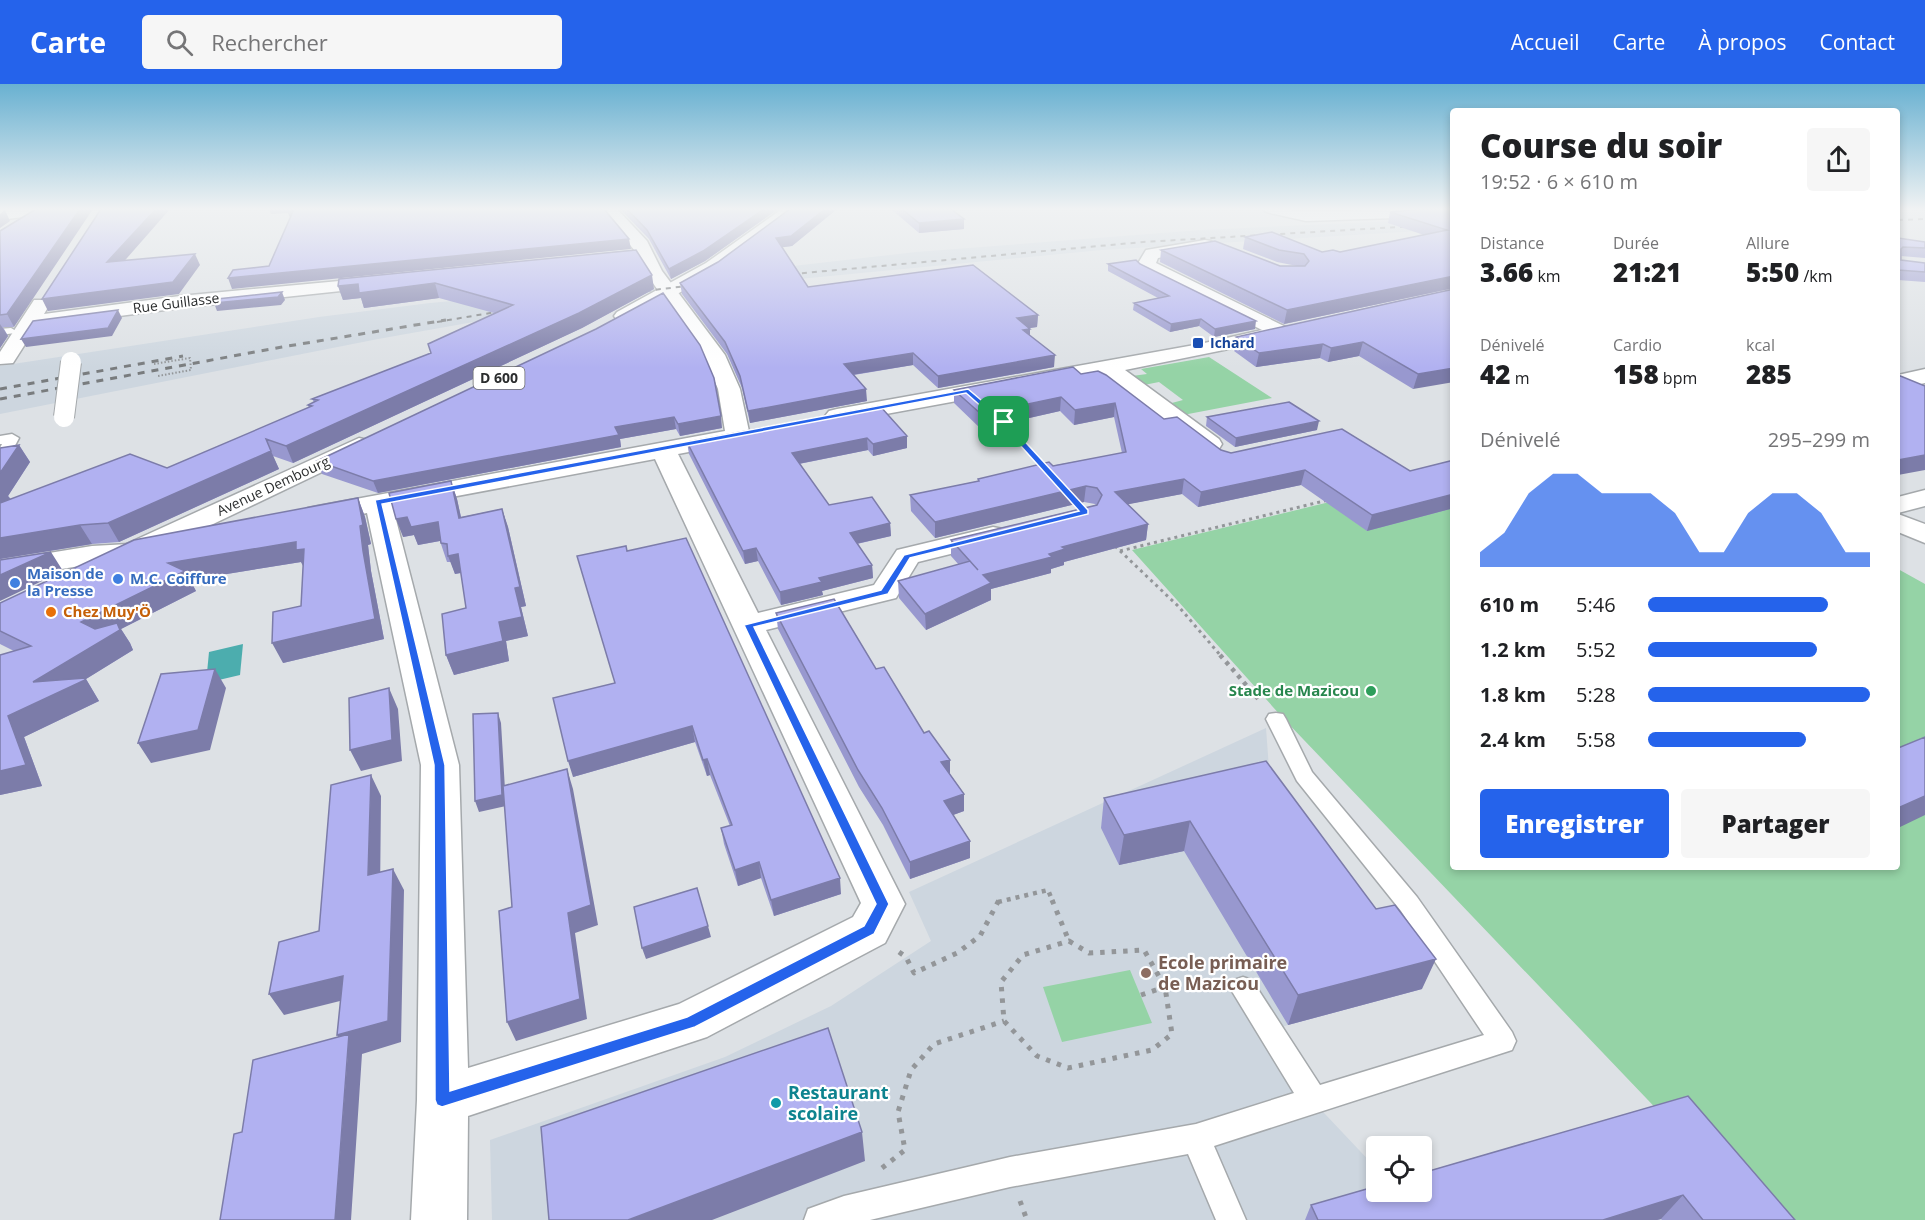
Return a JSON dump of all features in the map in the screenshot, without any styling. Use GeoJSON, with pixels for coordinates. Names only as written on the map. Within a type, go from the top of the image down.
{"type":"FeatureCollection","features":[{"type":"Feature","properties":{"kind":"street"},"geometry":{"type":"LineString","coordinates":[[296,519],[749,433],[714,355],[654,272],[649,262]]}},
{"type":"Feature","properties":{"kind":"street"},"geometry":{"type":"LineString","coordinates":[[610,323],[719,262]]}},
{"type":"Feature","properties":{"kind":"street"},"geometry":{"type":"LineString","coordinates":[[818,420],[1292,330],[1146,265],[1148,262]]}},
{"type":"Feature","properties":{"kind":"street","name":"Rue Guillasse"},"geometry":{"type":"LineString","coordinates":[[30,322],[180,302],[401,280]]}},
{"type":"Feature","properties":{"kind":"street"},"geometry":{"type":"LineString","coordinates":[[6,359],[50,289]]}},
{"type":"Feature","properties":{"kind":"street"},"geometry":{"type":"LineString","coordinates":[[64,417],[71,362]]}},
{"type":"Feature","properties":{"kind":"street"},"geometry":{"type":"LineString","coordinates":[[1106,366],[1229,458]]}},
{"type":"Feature","properties":{"kind":"street"},"geometry":{"type":"LineString","coordinates":[[1900,382],[1925,376]]}},
{"type":"Feature","properties":{"kind":"street","name":"Avenue Dembourg"},"geometry":{"type":"LineString","coordinates":[[52,590],[382,434]]}},
{"type":"Feature","properties":{"kind":"street"},"geometry":{"type":"LineString","coordinates":[[442,1100],[690,1022],[869,930],[883,904],[663,450]]}},
{"type":"Feature","properties":{"kind":"street"},"geometry":{"type":"LineString","coordinates":[[1900,504],[1925,498]]}},
{"type":"Feature","properties":{"kind":"street"},"geometry":{"type":"LineString","coordinates":[[378,502],[440,765],[442,1100],[439,1220]]}},
{"type":"Feature","properties":{"kind":"street"},"geometry":{"type":"LineString","coordinates":[[193,523],[211,531],[230,529]]}},
{"type":"Feature","properties":{"kind":"street"},"geometry":{"type":"LineString","coordinates":[[1900,523],[1925,535]]}},
{"type":"Feature","properties":{"kind":"street"},"geometry":{"type":"LineString","coordinates":[[748,625],[885,592],[907,556],[1018,529]]}},
{"type":"Feature","properties":{"kind":"street"},"geometry":{"type":"LineString","coordinates":[[0,570],[92,555],[129,554]]}},
{"type":"Feature","properties":{"kind":"lane"},"geometry":{"type":"LineString","coordinates":[[0,440],[12,438],[0,461]]}},
{"type":"Feature","properties":{"kind":"lane"},"geometry":{"type":"LineString","coordinates":[[819,1220],[844,1211],[1010,1172],[1196,1138],[1503,1041],[1408,904],[1304,776],[1276,719]]}},
{"type":"Feature","properties":{"kind":"lane"},"geometry":{"type":"LineString","coordinates":[[1242,988],[1314,1100]]}},
{"type":"Feature","properties":{"kind":"lane"},"geometry":{"type":"LineString","coordinates":[[1196,1138],[1231,1220]]}},
{"type":"Feature","properties":{"kind":"path"},"geometry":{"type":"LineString","coordinates":[[154,364],[190,358],[191,370],[159,376]]}},
{"type":"Feature","properties":{"kind":"path"},"geometry":{"type":"LineString","coordinates":[[968,391],[1004,422],[1048,471]]}},
{"type":"Feature","properties":{"kind":"path"},"geometry":{"type":"LineString","coordinates":[[1119,551],[1338,497]]}},
{"type":"Feature","properties":{"kind":"path"},"geometry":{"type":"LineString","coordinates":[[1112,543],[1179,607],[1276,719]]}},
{"type":"Feature","properties":{"kind":"path"},"geometry":{"type":"LineString","coordinates":[[869,930],[906,957],[914,973],[957,953],[980,936],[999,900],[1048,890],[1069,941],[1089,953],[1144,950],[1165,987],[1172,1034],[1152,1050],[1068,1068],[1037,1056],[1004,1020],[1001,982],[1023,955],[1069,941]]}},
{"type":"Feature","properties":{"kind":"path"},"geometry":{"type":"LineString","coordinates":[[1141,995],[1165,987]]}},
{"type":"Feature","properties":{"kind":"path"},"geometry":{"type":"LineString","coordinates":[[888,1162],[905,1150],[898,1112],[911,1070],[934,1044],[1004,1020]]}},
{"type":"Feature","properties":{"kind":"shaded area"},"geometry":{"type":"Polygon","coordinates":[[[828,262],[976,262],[693,289],[714,275],[828,262]]]}},
{"type":"Feature","properties":{"kind":"shaded area"},"geometry":{"type":"Polygon","coordinates":[[[651,283],[654,292],[378,339],[0,414],[0,366],[319,317],[430,303],[651,283]]]}},
{"type":"Feature","properties":{"kind":"shaded area","name":"Ecole primaire de Mazicou"},"geometry":{"type":"Polygon","coordinates":[[[1266,728],[1288,1025],[1260,1035],[1274,1060],[1366,1157],[1366,1202],[1432,1202],[1432,1195],[1750,1220],[492,1220],[490,1140],[725,1057],[831,1006],[931,941],[909,892],[1266,728]]]}},
{"type":"Feature","properties":{"kind":"green space"},"geometry":{"type":"Polygon","coordinates":[[[1209,357],[1272,398],[1183,415],[1168,404],[1183,400],[1159,382],[1144,385],[1132,376],[1147,374],[1141,369],[1209,357]]]}},
{"type":"Feature","properties":{"kind":"green space"},"geometry":{"type":"Polygon","coordinates":[[[1450,473],[1450,870],[1900,870],[1900,570],[1925,584],[1925,1220],[1750,1220],[1668,1121],[1282,717],[1132,550],[1450,473]]]}},
{"type":"Feature","properties":{"kind":"green space"},"geometry":{"type":"Polygon","coordinates":[[[1130,970],[1152,1023],[1062,1042],[1043,987],[1130,970]]]}},
{"type":"Feature","properties":{"kind":"water"},"geometry":{"type":"Polygon","coordinates":[[[243,644],[240,675],[206,683],[209,652],[243,644]]]}},
{"type":"Feature","properties":{"kind":"building"},"geometry":{"type":"Polygon","coordinates":[[[0,262],[43,262],[7,314],[0,315],[0,262]]]}},
{"type":"Feature","properties":{"kind":"building"},"geometry":{"type":"Polygon","coordinates":[[[66,262],[189,262],[173,282],[42,299],[66,262]]]}},
{"type":"Feature","properties":{"kind":"building"},"geometry":{"type":"Polygon","coordinates":[[[271,262],[392,262],[228,278],[233,270],[269,266],[271,262]]]}},
{"type":"Feature","properties":{"kind":"building"},"geometry":{"type":"Polygon","coordinates":[[[513,262],[644,262],[652,275],[579,313],[286,446],[266,439],[271,451],[108,523],[80,525],[0,538],[0,503],[130,454],[167,468],[312,406],[308,405],[318,400],[312,399],[431,353],[428,344],[513,305],[435,283],[359,293],[358,284],[338,286],[339,279],[513,262]]]}},
{"type":"Feature","properties":{"kind":"building"},"geometry":{"type":"Polygon","coordinates":[[[665,262],[682,262],[669,269],[665,262]]]}},
{"type":"Feature","properties":{"kind":"building"},"geometry":{"type":"Polygon","coordinates":[[[718,262],[792,262],[808,287],[973,265],[1038,315],[1017,318],[1030,329],[1023,330],[1055,355],[938,376],[913,353],[844,364],[866,389],[748,411],[740,376],[725,342],[680,283],[718,262]]]}},
{"type":"Feature","properties":{"kind":"building"},"geometry":{"type":"Polygon","coordinates":[[[1138,262],[1256,321],[1215,329],[1201,319],[1171,324],[1134,303],[1169,296],[1108,264],[1138,262]]]}},
{"type":"Feature","properties":{"kind":"building"},"geometry":{"type":"Polygon","coordinates":[[[1186,262],[1270,262],[1280,266],[1305,266],[1308,262],[1450,262],[1450,277],[1287,310],[1186,262]]]}},
{"type":"Feature","properties":{"kind":"building"},"geometry":{"type":"Polygon","coordinates":[[[1900,262],[1925,263],[1925,272],[1900,270],[1900,262]]]}},
{"type":"Feature","properties":{"kind":"building"},"geometry":{"type":"Polygon","coordinates":[[[1450,290],[1450,369],[1418,374],[1363,342],[1331,348],[1323,344],[1259,353],[1236,337],[1450,290]]]}},
{"type":"Feature","properties":{"kind":"building"},"geometry":{"type":"Polygon","coordinates":[[[282,292],[278,297],[214,303],[217,299],[282,292]]]}},
{"type":"Feature","properties":{"kind":"building"},"geometry":{"type":"Polygon","coordinates":[[[663,293],[700,345],[714,378],[721,416],[678,424],[674,417],[615,427],[619,435],[373,481],[317,461],[596,329],[663,293]]]}},
{"type":"Feature","properties":{"kind":"building"},"geometry":{"type":"Polygon","coordinates":[[[118,310],[108,328],[21,339],[33,321],[118,310]]]}},
{"type":"Feature","properties":{"kind":"building"},"geometry":{"type":"Polygon","coordinates":[[[1073,367],[1081,374],[1098,371],[1106,375],[1164,419],[1177,417],[1221,450],[1231,453],[1342,429],[1410,471],[1450,461],[1450,495],[1372,515],[1305,470],[1201,492],[1184,479],[1115,492],[1148,524],[1062,547],[1065,549],[1049,554],[1052,557],[983,575],[991,583],[925,614],[898,581],[970,561],[951,540],[1097,505],[1102,495],[1097,488],[1086,486],[935,522],[910,495],[979,481],[978,479],[1049,462],[1053,466],[1126,452],[1115,403],[1075,410],[1061,397],[981,414],[954,390],[1073,367]]]}},
{"type":"Feature","properties":{"kind":"building"},"geometry":{"type":"Polygon","coordinates":[[[1900,376],[1925,386],[1925,455],[1900,460],[1900,376]]]}},
{"type":"Feature","properties":{"kind":"building"},"geometry":{"type":"Polygon","coordinates":[[[1289,402],[1319,421],[1236,438],[1207,417],[1289,402]]]}},
{"type":"Feature","properties":{"kind":"building"},"geometry":{"type":"Polygon","coordinates":[[[880,406],[907,436],[873,444],[867,438],[792,453],[829,505],[872,497],[890,523],[850,533],[872,565],[819,578],[822,582],[780,592],[756,548],[743,551],[687,442],[880,406]]]}},
{"type":"Feature","properties":{"kind":"building"},"geometry":{"type":"Polygon","coordinates":[[[19,445],[0,473],[0,448],[19,445]]]}},
{"type":"Feature","properties":{"kind":"building"},"geometry":{"type":"Polygon","coordinates":[[[451,481],[459,518],[502,509],[520,587],[515,588],[522,617],[499,622],[503,641],[446,655],[442,614],[466,608],[458,554],[448,556],[447,544],[441,543],[438,522],[411,527],[407,517],[396,519],[389,493],[451,481]]]}},
{"type":"Feature","properties":{"kind":"building"},"geometry":{"type":"Polygon","coordinates":[[[358,498],[363,525],[360,526],[363,551],[375,619],[272,643],[273,612],[301,606],[304,549],[296,550],[296,542],[168,563],[185,571],[81,622],[95,629],[117,623],[120,630],[33,682],[85,678],[8,716],[26,765],[0,771],[0,655],[31,646],[0,631],[0,603],[134,540],[358,498]]]}},
{"type":"Feature","properties":{"kind":"building"},"geometry":{"type":"Polygon","coordinates":[[[686,538],[840,878],[771,900],[759,862],[735,870],[721,828],[732,825],[707,759],[703,760],[692,726],[568,761],[553,698],[615,683],[577,556],[626,546],[627,551],[686,538]]]}},
{"type":"Feature","properties":{"kind":"building"},"geometry":{"type":"Polygon","coordinates":[[[51,552],[0,575],[0,560],[51,552]]]}},
{"type":"Feature","properties":{"kind":"building"},"geometry":{"type":"Polygon","coordinates":[[[834,599],[876,669],[884,667],[924,733],[929,731],[950,760],[941,762],[964,794],[944,801],[970,841],[910,862],[882,808],[858,770],[776,613],[834,599]]]}},
{"type":"Feature","properties":{"kind":"building"},"geometry":{"type":"Polygon","coordinates":[[[215,669],[198,730],[138,743],[161,674],[215,669]]]}},
{"type":"Feature","properties":{"kind":"building"},"geometry":{"type":"Polygon","coordinates":[[[389,688],[392,740],[350,750],[349,698],[389,688]]]}},
{"type":"Feature","properties":{"kind":"building"},"geometry":{"type":"Polygon","coordinates":[[[498,713],[502,795],[475,801],[473,714],[498,713]]]}},
{"type":"Feature","properties":{"kind":"building"},"geometry":{"type":"Polygon","coordinates":[[[1925,737],[1925,796],[1900,807],[1900,747],[1925,737]]]}},
{"type":"Feature","properties":{"kind":"building"},"geometry":{"type":"Polygon","coordinates":[[[1266,761],[1376,909],[1395,905],[1436,959],[1298,995],[1190,821],[1124,835],[1104,798],[1266,761]]]}},
{"type":"Feature","properties":{"kind":"building"},"geometry":{"type":"Polygon","coordinates":[[[567,769],[591,905],[568,913],[580,999],[507,1022],[499,911],[512,907],[503,786],[567,769]]]}},
{"type":"Feature","properties":{"kind":"building"},"geometry":{"type":"Polygon","coordinates":[[[371,775],[368,875],[393,869],[388,1021],[337,1035],[343,976],[269,994],[279,942],[319,931],[331,785],[371,775]]]}},
{"type":"Feature","properties":{"kind":"building"},"geometry":{"type":"Polygon","coordinates":[[[697,888],[708,926],[642,948],[634,907],[697,888]]]}},
{"type":"Feature","properties":{"kind":"building","name":"Restaurant scolaire"},"geometry":{"type":"Polygon","coordinates":[[[828,1028],[862,1132],[628,1220],[549,1220],[541,1127],[828,1028]]]}},
{"type":"Feature","properties":{"kind":"building"},"geometry":{"type":"Polygon","coordinates":[[[349,1034],[335,1220],[220,1220],[234,1134],[242,1132],[253,1060],[349,1034]]]}},
{"type":"Feature","properties":{"kind":"building"},"geometry":{"type":"Polygon","coordinates":[[[1688,1096],[1795,1220],[1703,1220],[1683,1195],[1603,1220],[1318,1220],[1311,1205],[1366,1189],[1366,1202],[1432,1202],[1432,1170],[1688,1096]]]}},
{"type":"Feature","properties":{"kind":"railway"},"geometry":{"type":"LineString","coordinates":[[782,275],[924,262]]}},
{"type":"Feature","properties":{"kind":"railway"},"geometry":{"type":"LineString","coordinates":[[636,292],[696,285]]}},
{"type":"Feature","properties":{"kind":"railway"},"geometry":{"type":"LineString","coordinates":[[437,322],[508,310]]}},
{"type":"Feature","properties":{"kind":"railway"},"geometry":{"type":"LineString","coordinates":[[0,399],[282,347],[446,320]]}},
{"type":"Feature","properties":{"kind":"railway"},"geometry":{"type":"LineString","coordinates":[[0,389],[183,356]]}},
{"type":"Feature","properties":{"kind":"place","name":"Ichard"},"geometry":{"type":"Point","coordinates":[1198,343]}},
{"type":"Feature","properties":{"kind":"place","name":"M.C. Coiffure"},"geometry":{"type":"Point","coordinates":[118,579]}},
{"type":"Feature","properties":{"kind":"place","name":"Maison de la Presse"},"geometry":{"type":"Point","coordinates":[15,583]}},
{"type":"Feature","properties":{"kind":"place","name":"Chez Muy'Ö"},"geometry":{"type":"Point","coordinates":[51,612]}},
{"type":"Feature","properties":{"kind":"place","name":"Stade de Mazicou"},"geometry":{"type":"Point","coordinates":[1371,691]}},
{"type":"Feature","properties":{"kind":"place","name":"Ecole primaire de Mazicou"},"geometry":{"type":"Point","coordinates":[1146,973]}},
{"type":"Feature","properties":{"kind":"place","name":"Restaurant scolaire"},"geometry":{"type":"Point","coordinates":[776,1103]}},
{"type":"Feature","properties":{"kind":"route"},"geometry":{"type":"LineString","coordinates":[[968,391],[1004,422],[1085,512],[907,556],[885,592],[748,625],[883,904],[869,930],[690,1022],[442,1100],[440,765],[378,502],[968,391]]}}]}
